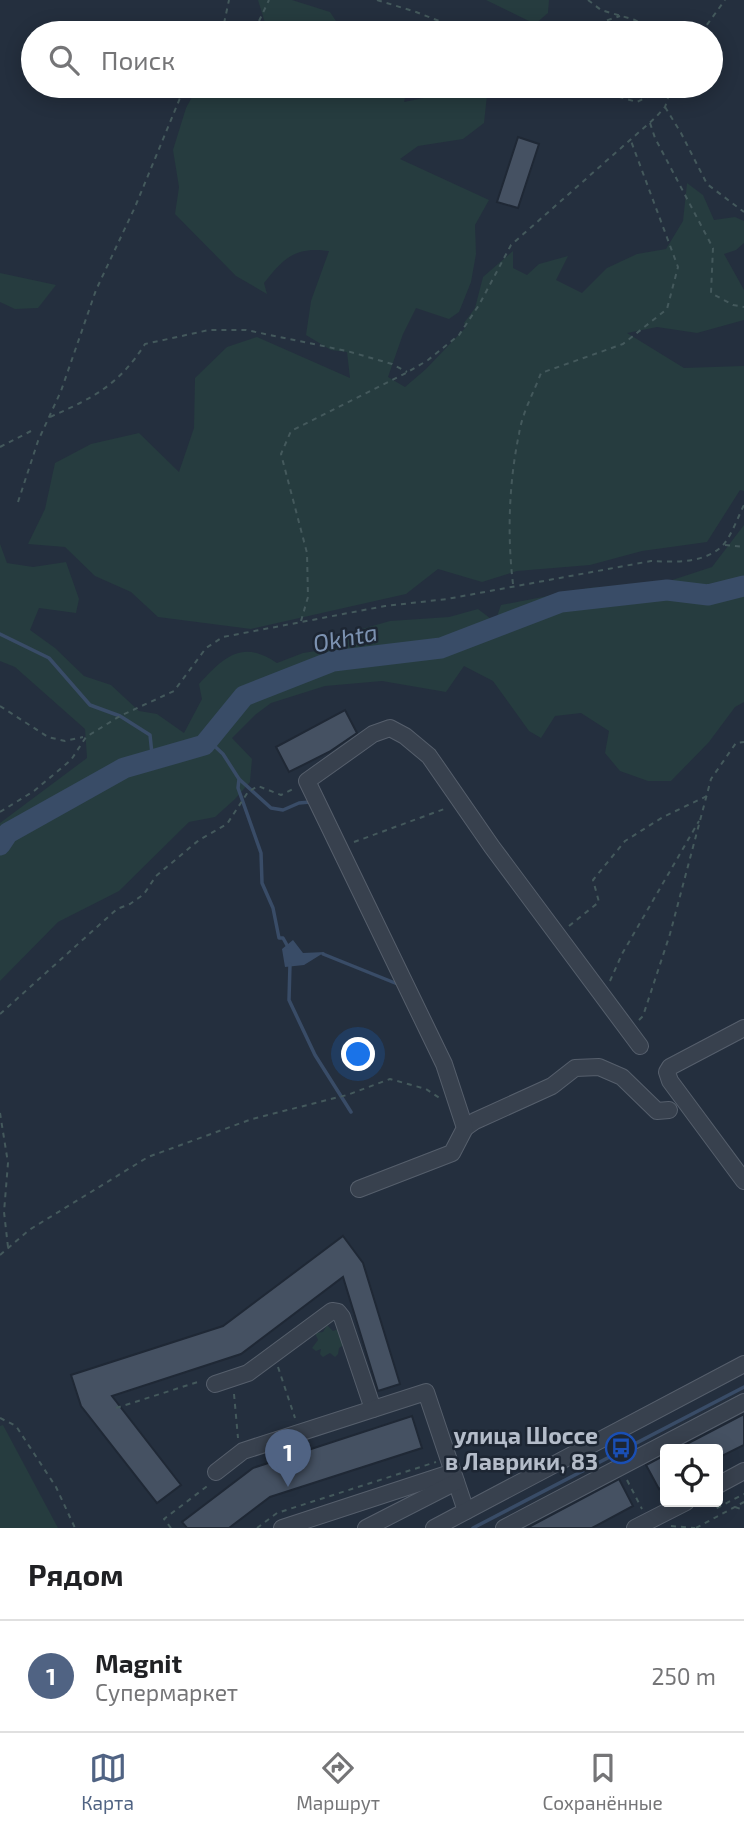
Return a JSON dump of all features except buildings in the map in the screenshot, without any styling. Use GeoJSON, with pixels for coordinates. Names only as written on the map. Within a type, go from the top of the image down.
{"type":"FeatureCollection","features":[{"type":"Feature","properties":{"kind":"street"},"geometry":{"type":"LineString","coordinates":[[465,1128],[444,1063],[307,781],[373,734],[390,729],[405,736],[429,756],[557,936],[640,1046]]}},
{"type":"Feature","properties":{"kind":"street"},"geometry":{"type":"LineString","coordinates":[[744,1028],[670,1067],[667,1072],[670,1081],[744,1179]]}},
{"type":"Feature","properties":{"kind":"street"},"geometry":{"type":"LineString","coordinates":[[359,1189],[452,1153],[465,1128],[475,1121],[552,1086],[575,1068],[600,1067],[622,1077],[657,1111],[669,1110]]}},
{"type":"Feature","properties":{"kind":"street"},"geometry":{"type":"LineString","coordinates":[[210,1382],[248,1373],[332,1311],[338,1312],[342,1317],[373,1409]]}},
{"type":"Feature","properties":{"kind":"street"},"geometry":{"type":"LineString","coordinates":[[434,1528],[744,1364]]}},
{"type":"Feature","properties":{"kind":"street"},"geometry":{"type":"LineString","coordinates":[[216,1472],[243,1451],[426,1392],[466,1511]]}},
{"type":"Feature","properties":{"kind":"street"},"geometry":{"type":"LineString","coordinates":[[504,1528],[744,1402]]}},
{"type":"Feature","properties":{"kind":"street"},"geometry":{"type":"LineString","coordinates":[[282,1528],[452,1471]]}},
{"type":"Feature","properties":{"kind":"street"},"geometry":{"type":"LineString","coordinates":[[366,1528],[452,1471]]}},
{"type":"Feature","properties":{"kind":"street"},"geometry":{"type":"LineString","coordinates":[[723,1482],[744,1471]]}},
{"type":"Feature","properties":{"kind":"street"},"geometry":{"type":"LineString","coordinates":[[316,1528],[352,1505]]}},
{"type":"Feature","properties":{"kind":"street"},"geometry":{"type":"LineString","coordinates":[[642,1525],[676,1507]]}},
{"type":"Feature","properties":{"kind":"path"},"geometry":{"type":"LineString","coordinates":[[225,21],[229,0]]}},
{"type":"Feature","properties":{"kind":"path"},"geometry":{"type":"LineString","coordinates":[[259,21],[269,0]]}},
{"type":"Feature","properties":{"kind":"path"},"geometry":{"type":"LineString","coordinates":[[377,0],[436,21]]}},
{"type":"Feature","properties":{"kind":"path"},"geometry":{"type":"LineString","coordinates":[[588,0],[601,10],[637,21]]}},
{"type":"Feature","properties":{"kind":"path"},"geometry":{"type":"LineString","coordinates":[[710,21],[725,0]]}},
{"type":"Feature","properties":{"kind":"path"},"geometry":{"type":"LineString","coordinates":[[606,21],[621,16]]}},
{"type":"Feature","properties":{"kind":"path"},"geometry":{"type":"LineString","coordinates":[[18,502],[38,441],[61,391],[96,290],[135,207],[180,98]]}},
{"type":"Feature","properties":{"kind":"path"},"geometry":{"type":"LineString","coordinates":[[623,98],[637,102],[648,98]]}},
{"type":"Feature","properties":{"kind":"path"},"geometry":{"type":"LineString","coordinates":[[301,622],[308,597],[307,553],[282,454],[290,431],[408,373],[459,335],[512,245],[650,123],[665,107],[668,98]]}},
{"type":"Feature","properties":{"kind":"path"},"geometry":{"type":"LineString","coordinates":[[665,107],[707,184],[744,212]]}},
{"type":"Feature","properties":{"kind":"path"},"geometry":{"type":"LineString","coordinates":[[650,123],[655,138],[713,248],[711,293],[733,305],[744,307]]}},
{"type":"Feature","properties":{"kind":"path"},"geometry":{"type":"LineString","coordinates":[[513,585],[509,551],[511,500],[519,432],[541,373],[623,344],[667,309],[678,267],[631,140]]}},
{"type":"Feature","properties":{"kind":"path"},"geometry":{"type":"LineString","coordinates":[[49,418],[104,391],[133,363],[145,344],[209,330],[246,330],[348,351],[392,364],[408,373]]}},
{"type":"Feature","properties":{"kind":"path"},"geometry":{"type":"LineString","coordinates":[[0,447],[31,431]]}},
{"type":"Feature","properties":{"kind":"path"},"geometry":{"type":"LineString","coordinates":[[0,706],[48,737],[65,741],[86,737],[120,716],[174,691],[206,648],[223,638],[385,606],[447,600],[513,585],[651,561],[683,563],[709,554],[724,544],[744,505]]}},
{"type":"Feature","properties":{"kind":"path"},"geometry":{"type":"LineString","coordinates":[[724,544],[744,547]]}},
{"type":"Feature","properties":{"kind":"path"},"geometry":{"type":"LineString","coordinates":[[0,813],[34,791],[71,760],[86,737]]}},
{"type":"Feature","properties":{"kind":"path"},"geometry":{"type":"LineString","coordinates":[[629,1031],[643,1016],[670,934],[711,779],[736,743],[744,742]]}},
{"type":"Feature","properties":{"kind":"path"},"geometry":{"type":"LineString","coordinates":[[0,1014],[117,909],[144,894],[156,876],[188,849],[227,824],[248,792],[258,786],[281,795],[307,781]]}},
{"type":"Feature","properties":{"kind":"path"},"geometry":{"type":"LineString","coordinates":[[557,936],[598,902],[593,880],[625,841],[663,817],[707,796]]}},
{"type":"Feature","properties":{"kind":"path"},"geometry":{"type":"LineString","coordinates":[[340,849],[362,838],[461,802]]}},
{"type":"Feature","properties":{"kind":"path"},"geometry":{"type":"LineString","coordinates":[[604,995],[622,954],[702,817]]}},
{"type":"Feature","properties":{"kind":"path"},"geometry":{"type":"LineString","coordinates":[[0,1255],[29,1230],[148,1157],[252,1119],[347,1095],[390,1079],[426,1088],[460,1112]]}},
{"type":"Feature","properties":{"kind":"path"},"geometry":{"type":"LineString","coordinates":[[0,1113],[8,1163],[4,1212],[8,1248]]}},
{"type":"Feature","properties":{"kind":"path"},"geometry":{"type":"LineString","coordinates":[[275,1357],[295,1418]]}},
{"type":"Feature","properties":{"kind":"path"},"geometry":{"type":"LineString","coordinates":[[116,1408],[210,1382]]}},
{"type":"Feature","properties":{"kind":"path"},"geometry":{"type":"LineString","coordinates":[[234,1394],[238,1442]]}},
{"type":"Feature","properties":{"kind":"path"},"geometry":{"type":"LineString","coordinates":[[0,1418],[16,1426],[56,1487],[75,1528]]}},
{"type":"Feature","properties":{"kind":"path"},"geometry":{"type":"LineString","coordinates":[[620,1468],[642,1525]]}},
{"type":"Feature","properties":{"kind":"path"},"geometry":{"type":"LineString","coordinates":[[257,1528],[277,1513],[452,1471]]}},
{"type":"Feature","properties":{"kind":"path"},"geometry":{"type":"LineString","coordinates":[[723,1505],[744,1494]]}},
{"type":"Feature","properties":{"kind":"path"},"geometry":{"type":"LineString","coordinates":[[696,1528],[744,1502]]}},
{"type":"Feature","properties":{"kind":"path"},"geometry":{"type":"LineString","coordinates":[[734,1507],[744,1510]]}},
{"type":"Feature","properties":{"kind":"green space"},"geometry":{"type":"Polygon","coordinates":[[[258,0],[292,0],[330,12],[336,21],[264,21],[258,0]]]}},
{"type":"Feature","properties":{"kind":"green space"},"geometry":{"type":"Polygon","coordinates":[[[486,0],[549,0],[548,13],[539,21],[529,21],[486,0]]]}},
{"type":"Feature","properties":{"kind":"green space"},"geometry":{"type":"Polygon","coordinates":[[[191,98],[405,98],[404,102],[423,98],[487,98],[484,123],[463,139],[418,146],[400,159],[489,200],[475,225],[476,254],[471,282],[459,312],[449,319],[416,308],[403,334],[388,377],[405,387],[466,327],[464,323],[475,308],[483,277],[513,251],[513,268],[527,275],[539,264],[568,256],[556,280],[582,293],[607,268],[637,254],[666,249],[683,221],[687,183],[703,195],[714,220],[735,217],[744,221],[744,243],[736,250],[724,254],[744,290],[744,320],[697,333],[657,327],[627,333],[684,368],[744,366],[744,491],[740,490],[707,542],[642,551],[590,565],[517,571],[482,582],[438,569],[406,594],[251,629],[158,617],[131,592],[95,576],[65,547],[28,544],[45,509],[55,463],[91,444],[139,433],[179,472],[194,428],[195,378],[227,347],[257,337],[350,378],[347,352],[331,350],[306,335],[311,301],[329,251],[307,250],[291,256],[264,283],[267,294],[236,276],[175,214],[179,187],[173,150],[191,98]]]}},
{"type":"Feature","properties":{"kind":"green space"},"geometry":{"type":"Polygon","coordinates":[[[0,273],[56,285],[38,308],[15,309],[0,302],[0,273]]]}},
{"type":"Feature","properties":{"kind":"green space"},"geometry":{"type":"Polygon","coordinates":[[[744,525],[744,702],[735,707],[709,742],[671,781],[648,781],[620,771],[605,753],[609,731],[581,713],[555,716],[541,738],[529,731],[493,681],[464,666],[446,692],[382,681],[325,686],[271,703],[255,715],[232,738],[252,759],[250,782],[235,799],[215,817],[189,822],[119,891],[58,922],[0,981],[0,823],[87,758],[85,729],[15,667],[0,661],[0,544],[7,563],[33,567],[66,562],[79,599],[76,613],[39,608],[30,630],[55,648],[84,676],[111,685],[139,711],[157,714],[184,733],[202,699],[199,684],[234,654],[254,652],[277,663],[303,653],[323,650],[337,636],[390,621],[449,617],[478,609],[495,622],[501,605],[589,588],[666,582],[712,567],[744,525]]]}},
{"type":"Feature","properties":{"kind":"green space"},"geometry":{"type":"Polygon","coordinates":[[[327,1325],[333,1331],[338,1329],[340,1338],[344,1339],[345,1344],[339,1348],[335,1357],[330,1353],[323,1357],[320,1354],[321,1349],[316,1351],[312,1348],[318,1340],[315,1333],[323,1332],[327,1325]]]}},
{"type":"Feature","properties":{"kind":"green space"},"geometry":{"type":"Polygon","coordinates":[[[3,1425],[58,1528],[0,1528],[0,1426],[3,1425]]]}},
{"type":"Feature","properties":{"kind":"water"},"geometry":{"type":"Polygon","coordinates":[[[293,940],[303,953],[325,952],[304,965],[285,967],[282,949],[293,940]]]}},
{"type":"Feature","properties":{"kind":"waterway","name":"Okhta"},"geometry":{"type":"LineString","coordinates":[[0,845],[8,833],[124,768],[204,745],[244,696],[333,661],[441,648],[561,602],[667,590],[708,595],[744,586]]}},
{"type":"Feature","properties":{"kind":"waterway"},"geometry":{"type":"LineString","coordinates":[[0,634],[49,658],[90,705],[120,716],[150,735],[152,754],[140,763]]}},
{"type":"Feature","properties":{"kind":"waterway"},"geometry":{"type":"LineString","coordinates":[[208,740],[223,754],[239,779],[271,808],[283,810],[299,803],[310,802]]}},
{"type":"Feature","properties":{"kind":"waterway"},"geometry":{"type":"LineString","coordinates":[[239,779],[238,788],[261,853],[262,883],[273,908],[279,938],[283,938],[288,947]]}},
{"type":"Feature","properties":{"kind":"waterway"},"geometry":{"type":"LineString","coordinates":[[323,954],[400,985]]}},
{"type":"Feature","properties":{"kind":"waterway"},"geometry":{"type":"LineString","coordinates":[[290,964],[289,1000],[315,1055],[351,1112]]}},
{"type":"Feature","properties":{"kind":"waterway"},"geometry":{"type":"LineString","coordinates":[[473,1528],[744,1387]]}},
{"type":"Feature","properties":{"kind":"place","name":"улица Шоссе в Лаврики, 83"},"geometry":{"type":"Point","coordinates":[621,1448]}},
{"type":"Feature","properties":{"kind":"place","name":"Magnit"},"geometry":{"type":"Point","coordinates":[288,1487]}}]}
